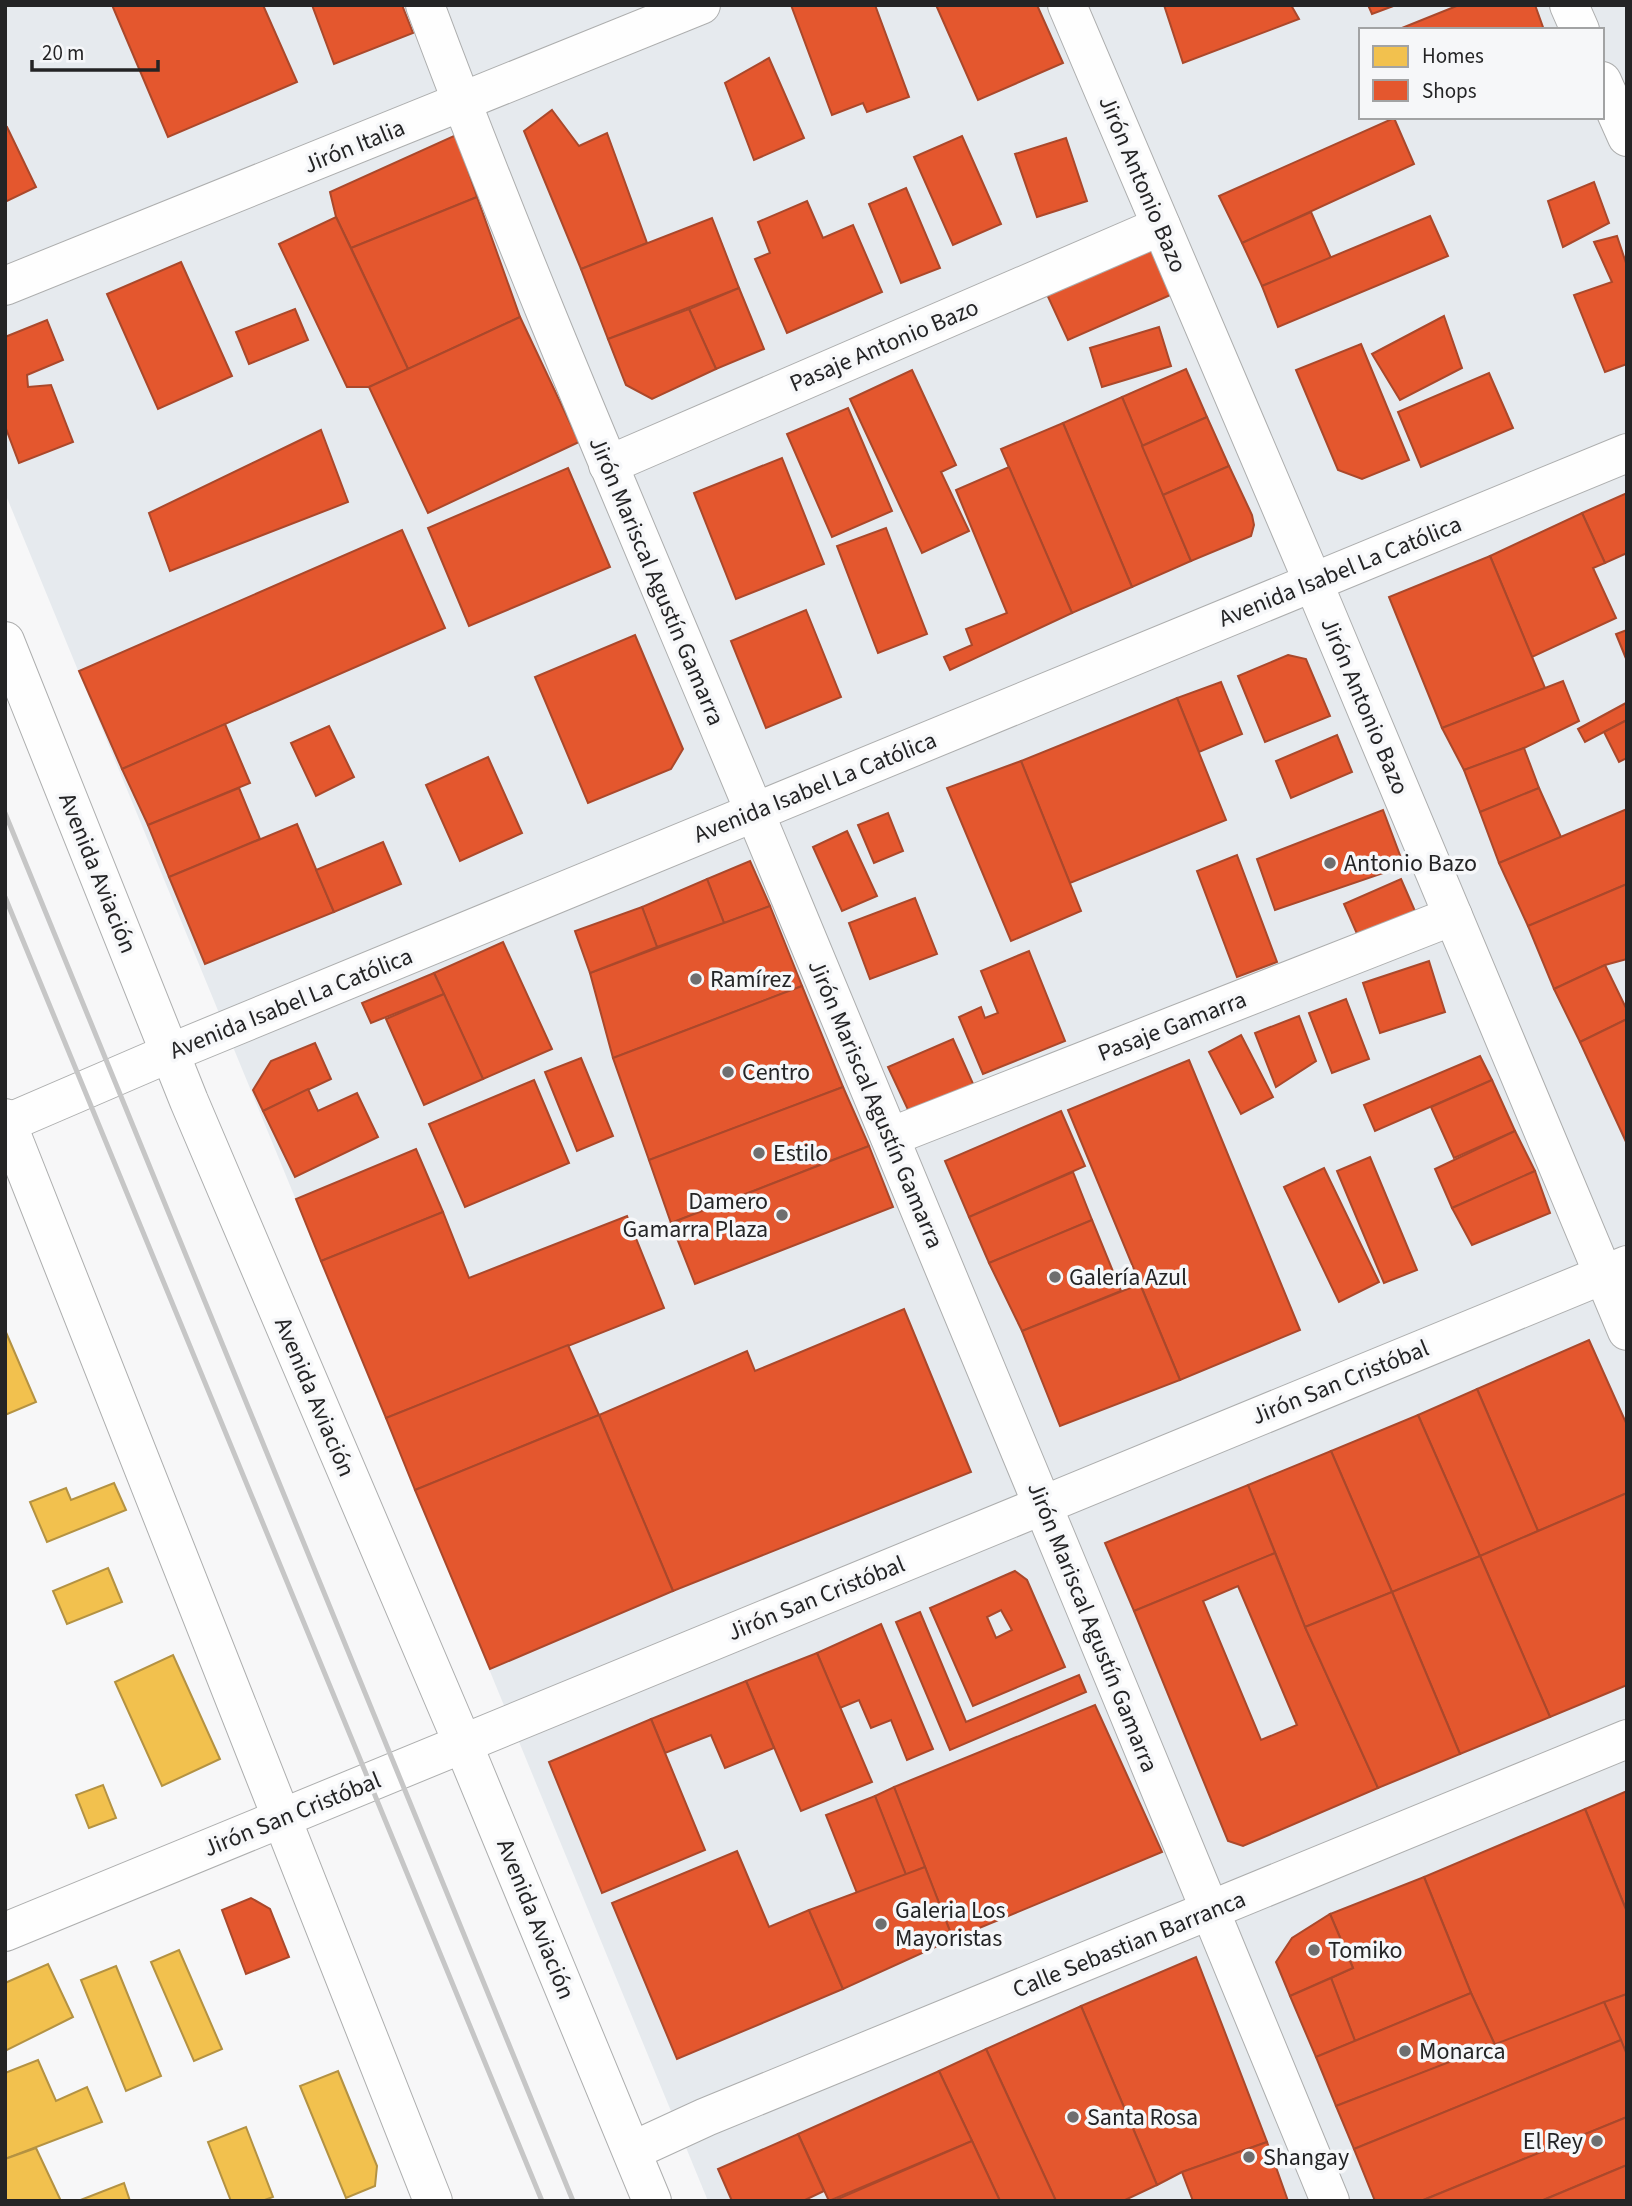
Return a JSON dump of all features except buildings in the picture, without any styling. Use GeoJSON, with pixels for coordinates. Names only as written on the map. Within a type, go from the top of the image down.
{"type":"FeatureCollection","features":[{"type":"Feature","properties":{"kind":"street","name":"Jirón Mariscal Agustín Gamarra"},"geometry":{"type":"LineString","coordinates":[[425,5],[608,465],[755,812],[1330,2201]]}},
{"type":"Feature","properties":{"kind":"street","name":"Jirón Italia"},"geometry":{"type":"LineString","coordinates":[[5,286],[701,5]]}},
{"type":"Feature","properties":{"kind":"street","name":"Jirón Antonio Bazo"},"geometry":{"type":"LineString","coordinates":[[1068,5],[1453,916],[1615,1269],[1627,1331]]}},
{"type":"Feature","properties":{"kind":"street"},"geometry":{"type":"LineString","coordinates":[[1569,5],[1579,28]]}},
{"type":"Feature","properties":{"kind":"street"},"geometry":{"type":"LineString","coordinates":[[1604,85],[1627,137]]}},
{"type":"Feature","properties":{"kind":"street","name":"Pasaje Antonio Bazo"},"geometry":{"type":"LineString","coordinates":[[608,465],[1161,226]]}},
{"type":"Feature","properties":{"kind":"street","name":"Avenida Isabel La Católica"},"geometry":{"type":"LineString","coordinates":[[6,1121],[1627,453]]}},
{"type":"Feature","properties":{"kind":"street","name":"Avenida Aviación"},"geometry":{"type":"LineString","coordinates":[[5,641],[170,1053],[463,1744],[652,2201]]}},
{"type":"Feature","properties":{"kind":"street","name":"Pasaje Gamarra"},"geometry":{"type":"LineString","coordinates":[[890,1137],[1453,916]]}},
{"type":"Feature","properties":{"kind":"street"},"geometry":{"type":"LineString","coordinates":[[6,1121],[433,2201]]}},
{"type":"Feature","properties":{"kind":"street","name":"Jirón San Cristóbal"},"geometry":{"type":"LineString","coordinates":[[5,1932],[1615,1269]]}},
{"type":"Feature","properties":{"kind":"street","name":"Calle Sebastian Barranca"},"geometry":{"type":"LineString","coordinates":[[632,2151],[706,2117],[1627,1740]]}},
{"type":"Feature","properties":{"kind":"shaded area"},"geometry":{"type":"Polygon","coordinates":[[[5,5],[1627,5],[1627,2201],[708,2201],[5,493],[5,5]]]}},
{"type":"Feature","properties":{"kind":"railway"},"geometry":{"type":"LineString","coordinates":[[5,813],[573,2201]]}},
{"type":"Feature","properties":{"kind":"railway"},"geometry":{"type":"LineString","coordinates":[[5,897],[542,2201]]}},
{"type":"Feature","properties":{"kind":"place","name":"Antonio Bazo"},"geometry":{"type":"Point","coordinates":[1330,863]}},
{"type":"Feature","properties":{"kind":"place","name":"Ramírez"},"geometry":{"type":"Point","coordinates":[696,979]}},
{"type":"Feature","properties":{"kind":"place","name":"Centro"},"geometry":{"type":"Point","coordinates":[728,1072]}},
{"type":"Feature","properties":{"kind":"place","name":"Estilo"},"geometry":{"type":"Point","coordinates":[759,1153]}},
{"type":"Feature","properties":{"kind":"place","name":"Damero Gamarra Plaza"},"geometry":{"type":"Point","coordinates":[782,1215]}},
{"type":"Feature","properties":{"kind":"place","name":"Galería Azul"},"geometry":{"type":"Point","coordinates":[1055,1277]}},
{"type":"Feature","properties":{"kind":"place","name":"Galeria Los Mayoristas"},"geometry":{"type":"Point","coordinates":[881,1924]}},
{"type":"Feature","properties":{"kind":"place","name":"Tomiko"},"geometry":{"type":"Point","coordinates":[1314,1950]}},
{"type":"Feature","properties":{"kind":"place","name":"Monarca"},"geometry":{"type":"Point","coordinates":[1405,2051]}},
{"type":"Feature","properties":{"kind":"place","name":"Santa Rosa"},"geometry":{"type":"Point","coordinates":[1073,2117]}},
{"type":"Feature","properties":{"kind":"place","name":"El Rey"},"geometry":{"type":"Point","coordinates":[1597,2141]}},
{"type":"Feature","properties":{"kind":"place","name":"Shangay"},"geometry":{"type":"Point","coordinates":[1249,2157]}}]}
